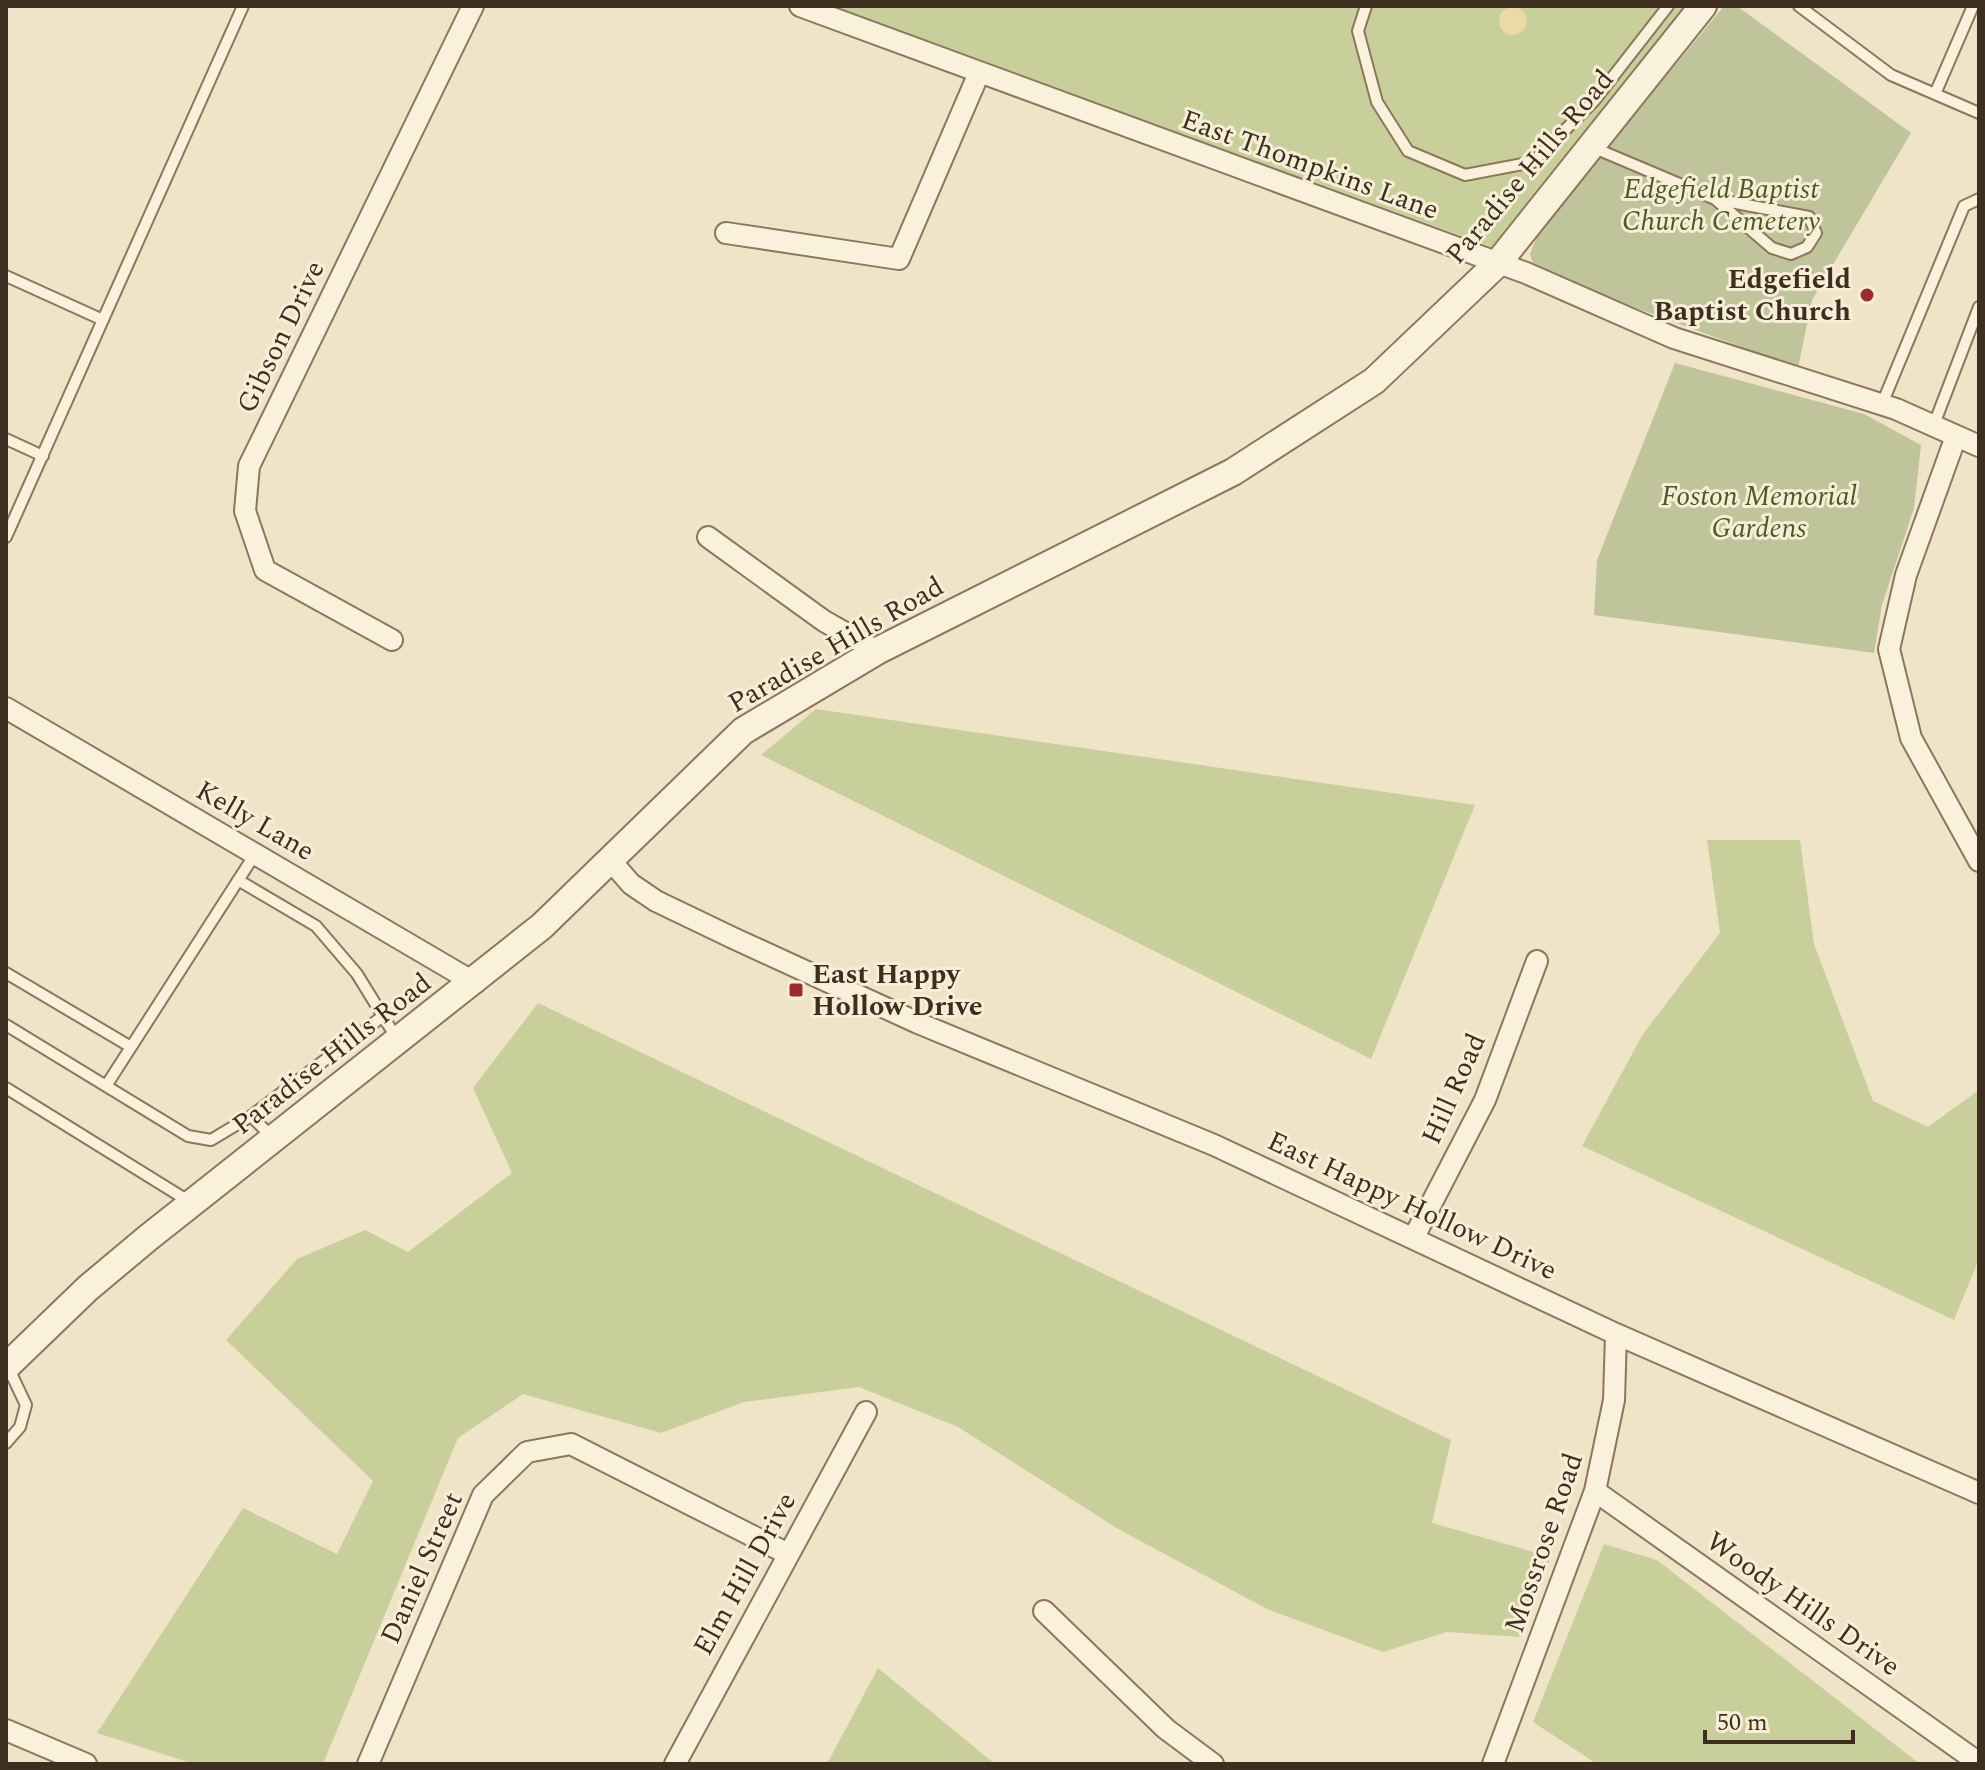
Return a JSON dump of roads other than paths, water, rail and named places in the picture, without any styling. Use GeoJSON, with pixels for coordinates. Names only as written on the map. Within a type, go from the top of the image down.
{"type":"FeatureCollection","features":[{"type":"Feature","properties":{"kind":"street","name":"Gibson Drive"},"geometry":{"type":"LineString","coordinates":[[392,640],[265,570],[245,511],[249,466],[473,6]]}},
{"type":"Feature","properties":{"kind":"street","name":"East Thompkins Lane"},"geometry":{"type":"LineString","coordinates":[[800,6],[1497,264],[1674,338],[1882,404],[1955,439],[1979,446]]}},
{"type":"Feature","properties":{"kind":"street","name":"Paradise Hills Road"},"geometry":{"type":"LineString","coordinates":[[7,1367],[88,1288],[475,983],[611,861],[743,731],[877,651],[1233,472],[1374,381],[1497,264],[1703,6]]}},
{"type":"Feature","properties":{"kind":"street"},"geometry":{"type":"LineString","coordinates":[[726,233],[899,259],[979,73]]}},
{"type":"Feature","properties":{"kind":"street"},"geometry":{"type":"LineString","coordinates":[[1955,439],[1906,575],[1889,649],[1911,738],[1979,861]]}},
{"type":"Feature","properties":{"kind":"street"},"geometry":{"type":"LineString","coordinates":[[708,537],[824,621],[877,651]]}},
{"type":"Feature","properties":{"kind":"street","name":"Kelly Lane"},"geometry":{"type":"LineString","coordinates":[[6,708],[475,983]]}},
{"type":"Feature","properties":{"kind":"street","name":"East Happy Hollow Drive"},"geometry":{"type":"LineString","coordinates":[[611,861],[631,884],[656,901],[733,938],[918,1023],[1214,1145],[1616,1334],[1979,1493]]}},
{"type":"Feature","properties":{"kind":"street","name":"Hill Road"},"geometry":{"type":"LineString","coordinates":[[1414,1237],[1485,1100],[1537,961]]}},
{"type":"Feature","properties":{"kind":"street","name":"Mossrose Road"},"geometry":{"type":"LineString","coordinates":[[1493,1764],[1595,1491],[1614,1400],[1616,1334]]}},
{"type":"Feature","properties":{"kind":"street","name":"Elm Hill Drive"},"geometry":{"type":"LineString","coordinates":[[675,1764],[866,1412]]}},
{"type":"Feature","properties":{"kind":"street","name":"Daniel Street"},"geometry":{"type":"LineString","coordinates":[[368,1764],[483,1495],[527,1452],[571,1444],[788,1554]]}},
{"type":"Feature","properties":{"kind":"street","name":"Woody Hills Drive"},"geometry":{"type":"LineString","coordinates":[[1595,1491],[1979,1763]]}},
{"type":"Feature","properties":{"kind":"street"},"geometry":{"type":"LineString","coordinates":[[1044,1611],[1166,1729],[1213,1764]]}},
{"type":"Feature","properties":{"kind":"street"},"geometry":{"type":"LineString","coordinates":[[6,1730],[86,1764]]}},
{"type":"Feature","properties":{"kind":"lane"},"geometry":{"type":"LineString","coordinates":[[6,537],[243,6]]}},
{"type":"Feature","properties":{"kind":"lane"},"geometry":{"type":"LineString","coordinates":[[1366,6],[1358,31],[1377,102],[1408,151],[1465,175],[1533,162],[1594,101],[1668,6]]}},
{"type":"Feature","properties":{"kind":"lane"},"geometry":{"type":"LineString","coordinates":[[1799,6],[1891,75],[1979,113]]}},
{"type":"Feature","properties":{"kind":"lane"},"geometry":{"type":"LineString","coordinates":[[1935,94],[1973,6]]}},
{"type":"Feature","properties":{"kind":"lane"},"geometry":{"type":"LineString","coordinates":[[1591,146],[1715,199],[1809,217],[1816,233],[1807,247],[1791,254],[1772,248],[1715,199]]}},
{"type":"Feature","properties":{"kind":"lane"},"geometry":{"type":"LineString","coordinates":[[1882,404],[1964,206],[1979,199]]}},
{"type":"Feature","properties":{"kind":"lane"},"geometry":{"type":"LineString","coordinates":[[6,276],[103,320]]}},
{"type":"Feature","properties":{"kind":"lane"},"geometry":{"type":"LineString","coordinates":[[1933,427],[1979,307]]}},
{"type":"Feature","properties":{"kind":"lane"},"geometry":{"type":"LineString","coordinates":[[6,439],[43,456]]}},
{"type":"Feature","properties":{"kind":"lane"},"geometry":{"type":"LineString","coordinates":[[106,1086],[255,854]]}},
{"type":"Feature","properties":{"kind":"lane"},"geometry":{"type":"LineString","coordinates":[[238,880],[316,926],[357,974],[398,1042]]}},
{"type":"Feature","properties":{"kind":"lane"},"geometry":{"type":"LineString","coordinates":[[6,973],[131,1047]]}},
{"type":"Feature","properties":{"kind":"lane"},"geometry":{"type":"LineString","coordinates":[[6,1025],[200,1141],[211,1140],[251,1116],[383,1016]]}},
{"type":"Feature","properties":{"kind":"lane"},"geometry":{"type":"LineString","coordinates":[[323,1063],[341,1087]]}},
{"type":"Feature","properties":{"kind":"lane"},"geometry":{"type":"LineString","coordinates":[[6,1088],[192,1203]]}},
{"type":"Feature","properties":{"kind":"lane"},"geometry":{"type":"LineString","coordinates":[[251,1116],[274,1139]]}},
{"type":"Feature","properties":{"kind":"lane"},"geometry":{"type":"LineString","coordinates":[[6,1443],[20,1427],[26,1405],[7,1367]]}},
{"type":"Feature","properties":{"kind":"place","name":"Edgefield Baptist Church"},"geometry":{"type":"Point","coordinates":[1867,295]}},
{"type":"Feature","properties":{"kind":"place","name":"East Happy Hollow Drive"},"geometry":{"type":"Point","coordinates":[796,990]}},
{"type":"Feature","properties":{"kind":"park label","name":"Edgefield Baptist Church Cemetery"},"geometry":{"type":"Point","coordinates":[1721,205]}},
{"type":"Feature","properties":{"kind":"park label","name":"Foston Memorial Gardens"},"geometry":{"type":"Point","coordinates":[1759,512]}}]}
